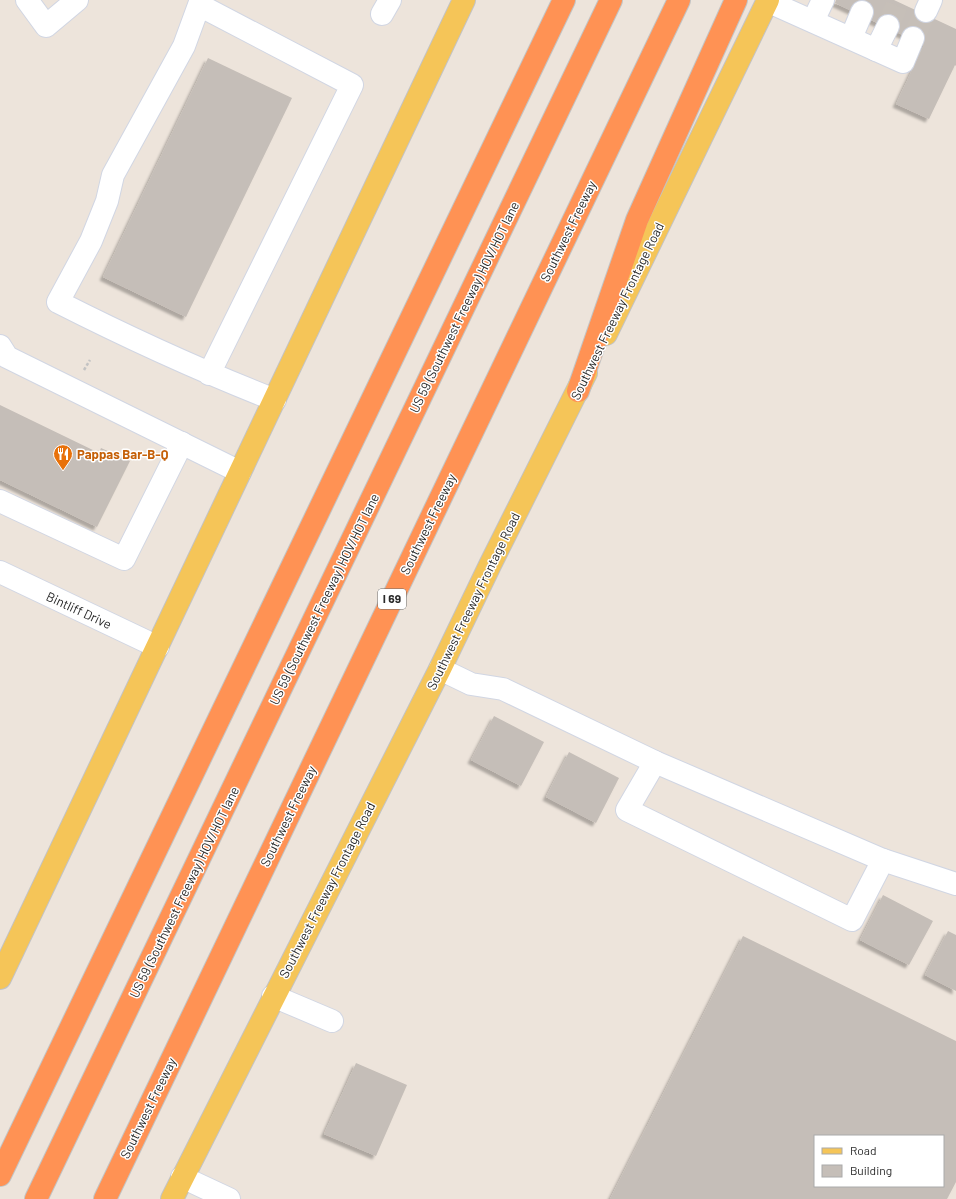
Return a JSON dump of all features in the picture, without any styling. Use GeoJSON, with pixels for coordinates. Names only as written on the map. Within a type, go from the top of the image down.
{"type":"FeatureCollection","features":[{"type":"Feature","properties":{"kind":"highway"},"geometry":{"type":"LineString","coordinates":[[0,1175],[564,0]]}},
{"type":"Feature","properties":{"kind":"highway","name":"US 59 (Southwest Freeway) HOV/HOT lane"},"geometry":{"type":"LineString","coordinates":[[36,1199],[612,0]]}},
{"type":"Feature","properties":{"kind":"highway","name":"Southwest Freeway"},"geometry":{"type":"LineString","coordinates":[[105,1199],[679,0]]}},
{"type":"Feature","properties":{"kind":"highway"},"geometry":{"type":"LineString","coordinates":[[578,391],[637,220],[736,0]]}},
{"type":"Feature","properties":{"kind":"main road"},"geometry":{"type":"LineString","coordinates":[[0,978],[464,0]]}},
{"type":"Feature","properties":{"kind":"main road","name":"Southwest Freeway Frontage Road"},"geometry":{"type":"LineString","coordinates":[[172,1199],[273,996],[440,670],[490,565],[578,391],[767,1]]}},
{"type":"Feature","properties":{"kind":"street"},"geometry":{"type":"LineString","coordinates":[[27,0],[46,26],[77,0]]}},
{"type":"Feature","properties":{"kind":"street"},"geometry":{"type":"LineString","coordinates":[[813,21],[823,0]]}},
{"type":"Feature","properties":{"kind":"street"},"geometry":{"type":"LineString","coordinates":[[767,1],[902,62],[913,38]]}},
{"type":"Feature","properties":{"kind":"street"},"geometry":{"type":"LineString","coordinates":[[209,374],[352,85],[199,5],[184,46],[113,175],[107,201],[93,236],[58,302],[209,374],[275,400]]}},
{"type":"Feature","properties":{"kind":"street"},"geometry":{"type":"LineString","coordinates":[[851,38],[862,12]]}},
{"type":"Feature","properties":{"kind":"street"},"geometry":{"type":"LineString","coordinates":[[876,50],[888,26]]}},
{"type":"Feature","properties":{"kind":"street"},"geometry":{"type":"LineString","coordinates":[[2,354],[240,472]]}},
{"type":"Feature","properties":{"kind":"street"},"geometry":{"type":"LineString","coordinates":[[0,501],[124,559],[182,443]]}},
{"type":"Feature","properties":{"kind":"street"},"geometry":{"type":"LineString","coordinates":[[0,485],[130,548]]}},
{"type":"Feature","properties":{"kind":"street","name":"Bintliff Drive"},"geometry":{"type":"LineString","coordinates":[[0,572],[158,647]]}},
{"type":"Feature","properties":{"kind":"street"},"geometry":{"type":"LineString","coordinates":[[440,670],[471,684],[503,689],[655,762],[883,860],[956,884]]}},
{"type":"Feature","properties":{"kind":"street"},"geometry":{"type":"LineString","coordinates":[[655,762],[627,810],[852,920],[883,860]]}},
{"type":"Feature","properties":{"kind":"street"},"geometry":{"type":"LineString","coordinates":[[273,996],[332,1021]]}},
{"type":"Feature","properties":{"kind":"street"},"geometry":{"type":"LineString","coordinates":[[182,1177],[229,1199]]}},
{"type":"Feature","properties":{"kind":"building"},"geometry":{"type":"Polygon","coordinates":[[[836,0],[894,0],[956,29],[956,66],[955,65],[929,119],[896,104],[924,45],[835,3],[836,0]]]}},
{"type":"Feature","properties":{"kind":"building"},"geometry":{"type":"Polygon","coordinates":[[[208,58],[292,98],[186,317],[103,277],[208,58]]]}},
{"type":"Feature","properties":{"kind":"building","name":"Pappas Bar-B-Q"},"geometry":{"type":"Polygon","coordinates":[[[0,405],[99,453],[101,448],[130,461],[97,527],[0,480],[0,405]]]}},
{"type":"Feature","properties":{"kind":"building"},"geometry":{"type":"Polygon","coordinates":[[[494,716],[544,742],[521,786],[471,760],[494,716]]]}},
{"type":"Feature","properties":{"kind":"building"},"geometry":{"type":"Polygon","coordinates":[[[569,752],[619,778],[596,823],[546,797],[569,752]]]}},
{"type":"Feature","properties":{"kind":"building"},"geometry":{"type":"Polygon","coordinates":[[[883,895],[933,921],[909,965],[860,940],[883,895]]]}},
{"type":"Feature","properties":{"kind":"building"},"geometry":{"type":"Polygon","coordinates":[[[948,931],[956,935],[956,991],[925,975],[948,931]]]}},
{"type":"Feature","properties":{"kind":"building"},"geometry":{"type":"Polygon","coordinates":[[[743,936],[956,1041],[956,1182],[947,1199],[610,1199],[743,936]]]}},
{"type":"Feature","properties":{"kind":"building"},"geometry":{"type":"Polygon","coordinates":[[[356,1063],[407,1085],[376,1156],[324,1134],[356,1063]]]}},
{"type":"Feature","properties":{"kind":"tunnel"},"geometry":{"type":"LineString","coordinates":[[888,26],[899,0]]}},
{"type":"Feature","properties":{"kind":"tunnel"},"geometry":{"type":"LineString","coordinates":[[913,38],[926,11]]}},
{"type":"Feature","properties":{"kind":"place","name":"Pappas Bar-B-Q"},"geometry":{"type":"Point","coordinates":[63,471]}}]}
